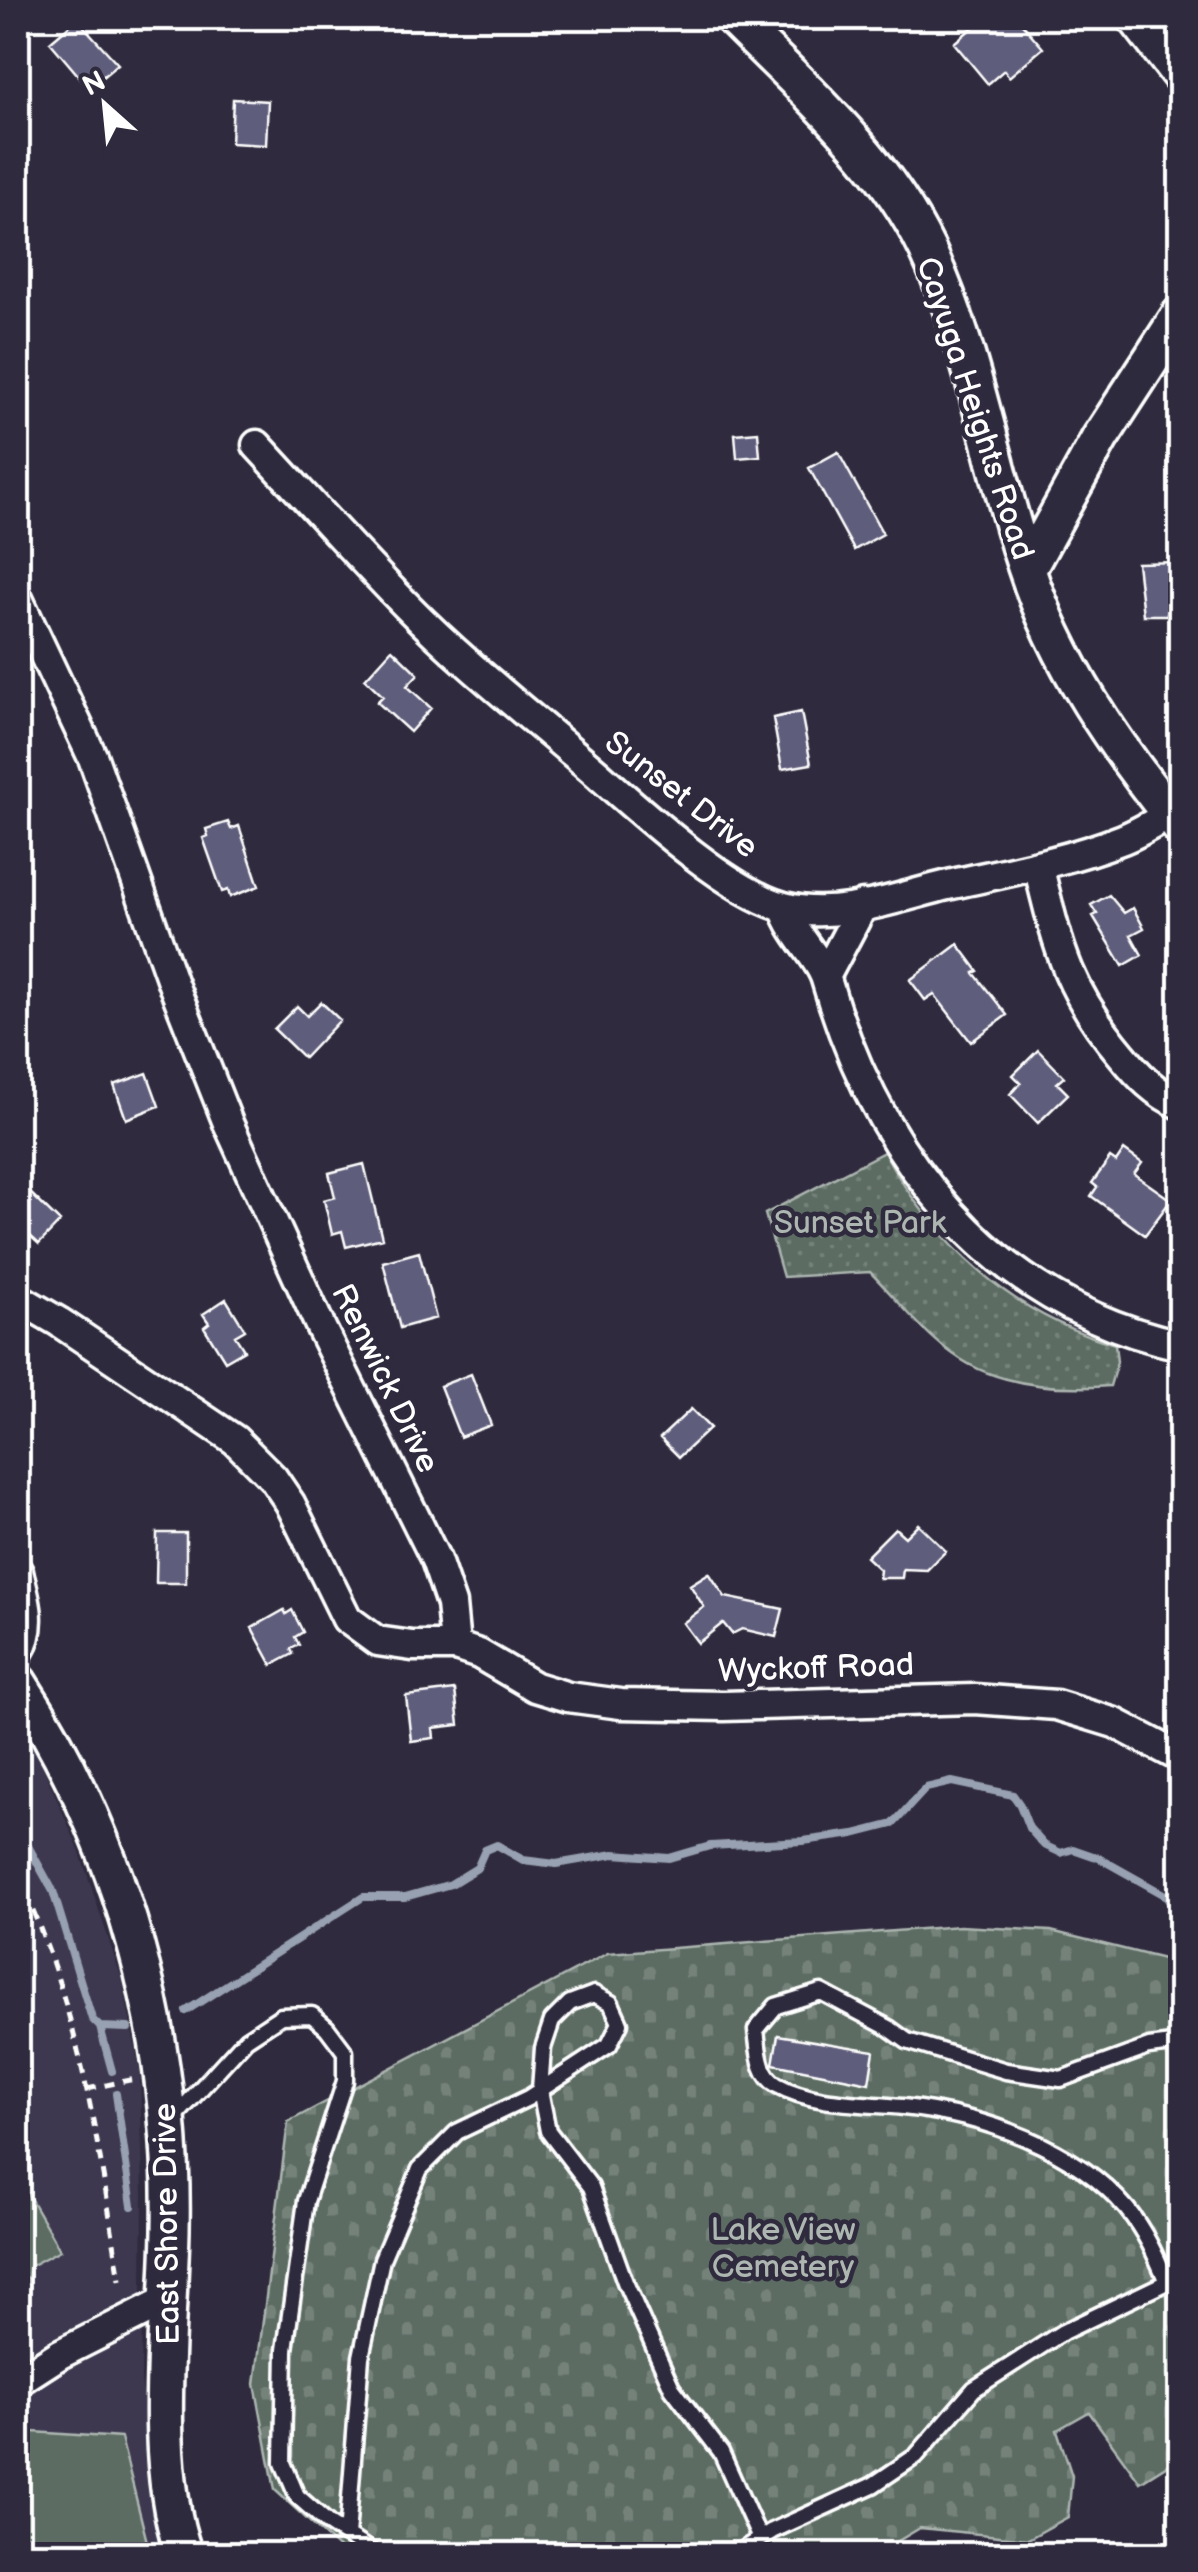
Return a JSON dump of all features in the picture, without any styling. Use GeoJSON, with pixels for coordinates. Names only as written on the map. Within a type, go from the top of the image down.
{"type":"FeatureCollection","features":[{"type":"Feature","properties":{"kind":"street","name":"Cayuga Heights Road"},"geometry":{"type":"LineString","coordinates":[[733,18],[876,166],[926,248],[955,322],[1026,570],[1064,658],[1098,716],[1175,820]]}},
{"type":"Feature","properties":{"kind":"street"},"geometry":{"type":"LineString","coordinates":[[1136,18],[1180,74]]}},
{"type":"Feature","properties":{"kind":"street"},"geometry":{"type":"LineString","coordinates":[[1026,570],[1100,438],[1180,316]]}},
{"type":"Feature","properties":{"kind":"street","name":"Sunset Drive"},"geometry":{"type":"LineString","coordinates":[[258,445],[409,608],[472,664],[636,808],[702,860],[740,886],[784,907],[837,909],[863,904],[1038,865],[1175,820]]}},
{"type":"Feature","properties":{"kind":"street","name":"Renwick Drive"},"geometry":{"type":"LineString","coordinates":[[18,599],[93,758],[173,984],[228,1123],[322,1330],[436,1560],[450,1604],[455,1646]]}},
{"type":"Feature","properties":{"kind":"street"},"geometry":{"type":"LineString","coordinates":[[1038,865],[1063,959],[1084,1006],[1144,1080],[1180,1104]]}},
{"type":"Feature","properties":{"kind":"street"},"geometry":{"type":"LineString","coordinates":[[826,975],[863,904]]}},
{"type":"Feature","properties":{"kind":"street"},"geometry":{"type":"LineString","coordinates":[[784,907],[793,930],[826,975],[847,1044],[876,1110],[920,1177],[959,1223],[996,1258],[1059,1300],[1128,1332],[1180,1345]]}},
{"type":"Feature","properties":{"kind":"street"},"geometry":{"type":"LineString","coordinates":[[18,1298],[236,1440],[254,1457],[290,1503],[338,1605],[360,1632],[394,1645],[455,1646]]}},
{"type":"Feature","properties":{"kind":"street"},"geometry":{"type":"LineString","coordinates":[[18,1572],[28,1617],[18,1652]]}},
{"type":"Feature","properties":{"kind":"street","name":"Wyckoff Road"},"geometry":{"type":"LineString","coordinates":[[455,1646],[479,1654],[536,1687],[568,1697],[622,1704],[724,1706],[911,1699],[1056,1705],[1102,1717],[1180,1757]]}},
{"type":"Feature","properties":{"kind":"street","name":"East Shore Drive"},"geometry":{"type":"LineString","coordinates":[[18,1682],[45,1724],[104,1849],[137,1947],[157,2037],[168,2124],[168,2499],[184,2554]]}},
{"type":"Feature","properties":{"kind":"street"},"geometry":{"type":"LineString","coordinates":[[18,2382],[60,2354],[169,2299]]}},
{"type":"Feature","properties":{"kind":"lane"},"geometry":{"type":"LineString","coordinates":[[736,2554],[873,2484],[916,2456],[974,2389],[1062,2332],[1174,2282],[1128,2211],[1079,2166],[1016,2135],[945,2112],[814,2098],[774,2084],[762,2071],[756,2030],[776,2006],[821,1992],[907,2042],[969,2062],[1061,2079],[1149,2047],[1180,2044]]}},
{"type":"Feature","properties":{"kind":"lane"},"geometry":{"type":"LineString","coordinates":[[347,2536],[361,2357],[382,2259],[420,2169],[457,2132],[540,2090],[610,2045],[620,2023],[611,2002],[594,1994],[570,2003],[552,2021],[544,2048],[540,2090],[548,2131],[591,2187],[625,2282],[672,2388],[721,2452],[760,2539]]}},
{"type":"Feature","properties":{"kind":"lane"},"geometry":{"type":"LineString","coordinates":[[168,2124],[246,2038],[281,2016],[312,2015],[346,2052],[346,2081],[306,2202],[285,2350],[283,2463],[297,2496],[375,2554]]}},
{"type":"Feature","properties":{"kind":"path"},"geometry":{"type":"LineString","coordinates":[[18,1878],[50,1959],[87,2089],[120,2280]]}},
{"type":"Feature","properties":{"kind":"path"},"geometry":{"type":"LineString","coordinates":[[87,2089],[143,2078]]}},
{"type":"Feature","properties":{"kind":"shaded area"},"geometry":{"type":"Polygon","coordinates":[[[18,1722],[34,1747],[79,1850],[122,1980],[140,2072],[141,2381],[162,2533],[170,2554],[18,2554],[18,1722]]]}},
{"type":"Feature","properties":{"kind":"green space","name":"Sunset Park"},"geometry":{"type":"Polygon","coordinates":[[[884,1152],[927,1216],[980,1272],[1043,1315],[1115,1344],[1117,1362],[1110,1386],[1028,1384],[970,1365],[931,1336],[870,1272],[783,1277],[765,1214],[884,1152]]]}},
{"type":"Feature","properties":{"kind":"green space","name":"Lake View Cemetery"},"geometry":{"type":"Polygon","coordinates":[[[960,1926],[1051,1931],[1180,1963],[1180,2457],[1140,2482],[1089,2412],[1057,2430],[1072,2476],[1068,2517],[1028,2539],[920,2528],[876,2554],[345,2554],[275,2490],[255,2384],[288,2122],[608,1953],[960,1926]]]}},
{"type":"Feature","properties":{"kind":"green space"},"geometry":{"type":"Polygon","coordinates":[[[18,2177],[60,2250],[30,2266],[25,2295],[18,2308],[18,2177]]]}},
{"type":"Feature","properties":{"kind":"green space"},"geometry":{"type":"Polygon","coordinates":[[[18,2431],[121,2438],[150,2554],[18,2554],[18,2431]]]}},
{"type":"Feature","properties":{"kind":"building"},"geometry":{"type":"Polygon","coordinates":[[[984,18],[1017,18],[1043,48],[1009,77],[1004,70],[988,84],[954,43],[984,18]]]}},
{"type":"Feature","properties":{"kind":"building"},"geometry":{"type":"Polygon","coordinates":[[[77,19],[118,64],[89,88],[50,42],[77,19]]]}},
{"type":"Feature","properties":{"kind":"building"},"geometry":{"type":"Polygon","coordinates":[[[233,99],[268,101],[266,145],[231,143],[233,99]]]}},
{"type":"Feature","properties":{"kind":"building"},"geometry":{"type":"Polygon","coordinates":[[[758,432],[760,456],[737,458],[735,434],[758,432]]]}},
{"type":"Feature","properties":{"kind":"building"},"geometry":{"type":"Polygon","coordinates":[[[838,452],[883,534],[854,550],[809,468],[838,452]]]}},
{"type":"Feature","properties":{"kind":"building"},"geometry":{"type":"Polygon","coordinates":[[[1180,562],[1180,615],[1143,615],[1137,563],[1180,562]]]}},
{"type":"Feature","properties":{"kind":"building"},"geometry":{"type":"Polygon","coordinates":[[[392,649],[418,674],[407,686],[431,708],[410,732],[377,702],[383,696],[365,679],[392,649]]]}},
{"type":"Feature","properties":{"kind":"building"},"geometry":{"type":"Polygon","coordinates":[[[801,712],[811,764],[782,769],[773,718],[801,712]]]}},
{"type":"Feature","properties":{"kind":"building"},"geometry":{"type":"Polygon","coordinates":[[[228,822],[231,829],[239,826],[259,886],[230,897],[228,890],[222,892],[203,838],[208,836],[206,829],[228,822]]]}},
{"type":"Feature","properties":{"kind":"building"},"geometry":{"type":"Polygon","coordinates":[[[1109,895],[1124,913],[1133,908],[1144,928],[1131,935],[1142,955],[1123,966],[1093,916],[1097,914],[1091,905],[1109,895]]]}},
{"type":"Feature","properties":{"kind":"building"},"geometry":{"type":"Polygon","coordinates":[[[958,944],[978,971],[974,973],[1007,1015],[971,1042],[934,994],[925,1000],[910,980],[958,944]]]}},
{"type":"Feature","properties":{"kind":"building"},"geometry":{"type":"Polygon","coordinates":[[[321,1002],[340,1020],[304,1058],[274,1029],[297,1006],[307,1016],[321,1002]]]}},
{"type":"Feature","properties":{"kind":"building"},"geometry":{"type":"Polygon","coordinates":[[[1038,1050],[1064,1077],[1057,1083],[1068,1094],[1038,1123],[1010,1094],[1021,1083],[1013,1075],[1038,1050]]]}},
{"type":"Feature","properties":{"kind":"building"},"geometry":{"type":"Polygon","coordinates":[[[147,1073],[159,1106],[126,1119],[114,1085],[147,1073]]]}},
{"type":"Feature","properties":{"kind":"building"},"geometry":{"type":"Polygon","coordinates":[[[1124,1150],[1142,1163],[1134,1174],[1171,1200],[1145,1235],[1091,1196],[1097,1187],[1092,1183],[1110,1158],[1116,1162],[1124,1150]]]}},
{"type":"Feature","properties":{"kind":"building"},"geometry":{"type":"Polygon","coordinates":[[[364,1164],[382,1238],[346,1247],[342,1231],[332,1234],[324,1200],[335,1197],[329,1173],[364,1164]]]}},
{"type":"Feature","properties":{"kind":"building"},"geometry":{"type":"Polygon","coordinates":[[[18,1181],[60,1222],[39,1244],[27,1233],[18,1242],[18,1181]]]}},
{"type":"Feature","properties":{"kind":"building"},"geometry":{"type":"Polygon","coordinates":[[[419,1252],[436,1318],[400,1328],[383,1262],[419,1252]]]}},
{"type":"Feature","properties":{"kind":"building"},"geometry":{"type":"Polygon","coordinates":[[[226,1299],[245,1330],[235,1336],[244,1350],[225,1361],[204,1327],[209,1323],[203,1314],[226,1299]]]}},
{"type":"Feature","properties":{"kind":"building"},"geometry":{"type":"Polygon","coordinates":[[[471,1374],[491,1425],[460,1437],[440,1386],[471,1374]]]}},
{"type":"Feature","properties":{"kind":"building"},"geometry":{"type":"Polygon","coordinates":[[[691,1409],[710,1428],[679,1457],[660,1438],[691,1409]]]}},
{"type":"Feature","properties":{"kind":"building"},"geometry":{"type":"Polygon","coordinates":[[[918,1524],[946,1551],[927,1570],[903,1569],[902,1578],[879,1578],[880,1570],[866,1557],[895,1528],[905,1537],[918,1524]]]}},
{"type":"Feature","properties":{"kind":"building"},"geometry":{"type":"Polygon","coordinates":[[[157,1533],[186,1533],[186,1583],[156,1583],[157,1533]]]}},
{"type":"Feature","properties":{"kind":"building"},"geometry":{"type":"Polygon","coordinates":[[[709,1573],[725,1597],[783,1609],[776,1637],[742,1629],[732,1634],[723,1623],[698,1643],[683,1623],[704,1607],[690,1585],[709,1573]]]}},
{"type":"Feature","properties":{"kind":"building"},"geometry":{"type":"Polygon","coordinates":[[[284,1610],[286,1614],[292,1610],[303,1632],[295,1637],[299,1645],[291,1649],[293,1654],[272,1665],[252,1628],[284,1610]]]}},
{"type":"Feature","properties":{"kind":"building"},"geometry":{"type":"Polygon","coordinates":[[[455,1690],[459,1725],[433,1728],[434,1738],[411,1741],[406,1696],[455,1690]]]}},
{"type":"Feature","properties":{"kind":"building"},"geometry":{"type":"Polygon","coordinates":[[[778,2035],[874,2051],[869,2083],[773,2064],[778,2035]]]}},
{"type":"Feature","properties":{"kind":"waterway"},"geometry":{"type":"LineString","coordinates":[[186,2011],[363,1897],[405,1897],[451,1884],[477,1868],[485,1850],[497,1845],[523,1860],[556,1864],[614,1854],[669,1858],[710,1846],[854,1834],[893,1824],[926,1788],[952,1782],[1013,1795],[1029,1828],[1044,1845],[1061,1853],[1073,1849],[1099,1858],[1165,1895],[1180,1917]]}},
{"type":"Feature","properties":{"kind":"waterway"},"geometry":{"type":"LineString","coordinates":[[18,1828],[53,1891],[92,2019],[100,2027],[128,2028]]}},
{"type":"Feature","properties":{"kind":"waterway"},"geometry":{"type":"LineString","coordinates":[[100,2027],[112,2071]]}},
{"type":"Feature","properties":{"kind":"waterway"},"geometry":{"type":"LineString","coordinates":[[116,2094],[132,2206]]}}]}
